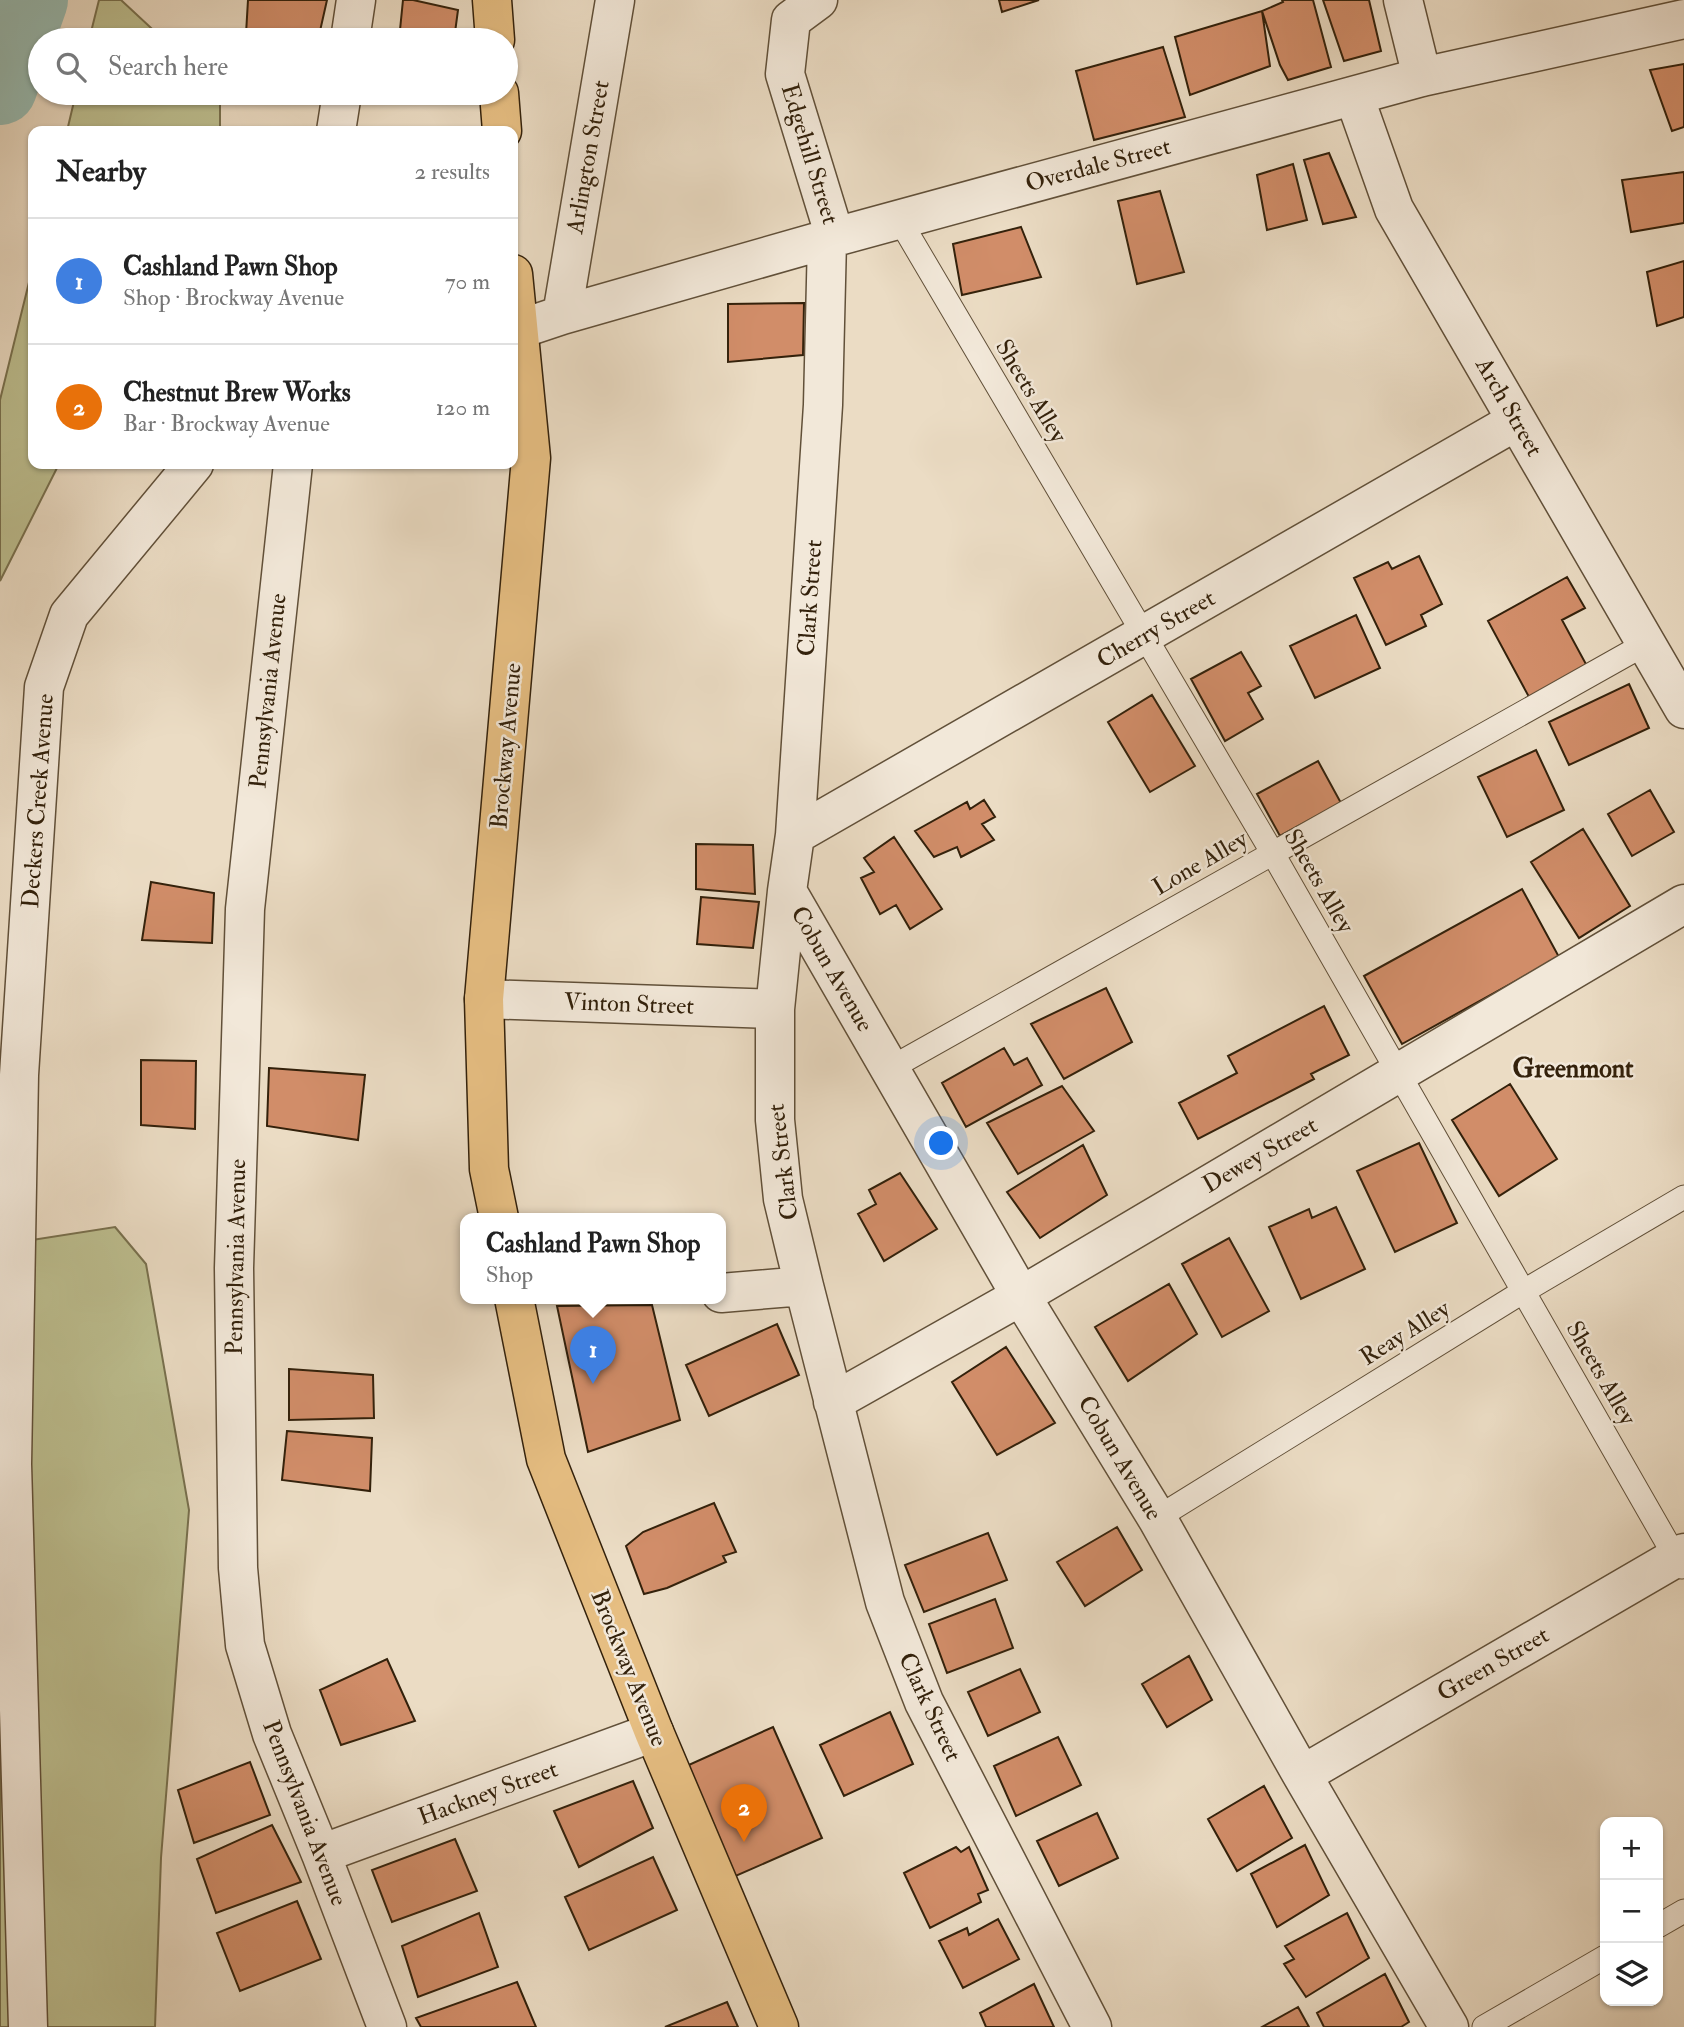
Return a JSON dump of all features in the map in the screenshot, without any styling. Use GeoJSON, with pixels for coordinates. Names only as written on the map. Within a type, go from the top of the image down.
{"type":"FeatureCollection","features":[{"type":"Feature","properties":{"kind":"main road"},"geometry":{"type":"LineString","coordinates":[[492,0],[494,28]]}},
{"type":"Feature","properties":{"kind":"main road"},"geometry":{"type":"LineString","coordinates":[[500,105],[502,126]]}},
{"type":"Feature","properties":{"kind":"main road","name":"Brockway Avenue"},"geometry":{"type":"LineString","coordinates":[[498,1213],[489,1169],[484,999],[531,458],[518,339]]}},
{"type":"Feature","properties":{"kind":"main road","name":"Brockway Avenue"},"geometry":{"type":"LineString","coordinates":[[515,1304],[546,1459],[654,1732],[779,2027]]}},
{"type":"Feature","properties":{"kind":"street"},"geometry":{"type":"LineString","coordinates":[[352,28],[356,0]]}},
{"type":"Feature","properties":{"kind":"street","name":"Arlington Street"},"geometry":{"type":"LineString","coordinates":[[562,315],[615,0]]}},
{"type":"Feature","properties":{"kind":"street","name":"Edgehill Street"},"geometry":{"type":"LineString","coordinates":[[818,0],[791,20],[785,74],[831,238]]}},
{"type":"Feature","properties":{"kind":"street"},"geometry":{"type":"LineString","coordinates":[[1403,0],[1422,77]]}},
{"type":"Feature","properties":{"kind":"street","name":"Overdale Street"},"geometry":{"type":"LineString","coordinates":[[518,330],[831,238],[1422,77],[1684,19]]}},
{"type":"Feature","properties":{"kind":"street","name":"Arch Street"},"geometry":{"type":"LineString","coordinates":[[1354,96],[1394,209],[1684,709]]}},
{"type":"Feature","properties":{"kind":"street"},"geometry":{"type":"LineString","coordinates":[[337,126],[340,105]]}},
{"type":"Feature","properties":{"kind":"street","name":"Clark Street"},"geometry":{"type":"LineString","coordinates":[[831,238],[795,835],[775,1009],[775,1120],[781,1186],[885,1602],[924,1702],[1092,2027]]}},
{"type":"Feature","properties":{"kind":"street","name":"Cherry Street"},"geometry":{"type":"LineString","coordinates":[[795,835],[1516,421]]}},
{"type":"Feature","properties":{"kind":"street","name":"Deckers Creek Avenue"},"geometry":{"type":"LineString","coordinates":[[28,2027],[12,1464],[19,1075],[44,687],[69,615],[190,469]]}},
{"type":"Feature","properties":{"kind":"street","name":"Pennsylvania Avenue"},"geometry":{"type":"LineString","coordinates":[[292,469],[245,909],[234,1268],[238,1567],[245,1645],[272,1734],[387,2027]]}},
{"type":"Feature","properties":{"kind":"street","name":"Cobun Avenue"},"geometry":{"type":"LineString","coordinates":[[787,891],[1021,1296],[1157,1518],[1302,1775],[1449,2027]]}},
{"type":"Feature","properties":{"kind":"street","name":"Dewey Street"},"geometry":{"type":"LineString","coordinates":[[833,1402],[1021,1296],[1684,904]]}},
{"type":"Feature","properties":{"kind":"street","name":"Vinton Street"},"geometry":{"type":"LineString","coordinates":[[484,999],[775,1009]]}},
{"type":"Feature","properties":{"kind":"street"},"geometry":{"type":"LineString","coordinates":[[726,1293],[804,1286]]}},
{"type":"Feature","properties":{"kind":"street","name":"Green Street"},"geometry":{"type":"LineString","coordinates":[[1302,1775],[1681,1561]]}},
{"type":"Feature","properties":{"kind":"street","name":"Hackney Street"},"geometry":{"type":"LineString","coordinates":[[321,1854],[654,1732]]}},
{"type":"Feature","properties":{"kind":"lane","name":"Sheets Alley"},"geometry":{"type":"LineString","coordinates":[[899,219],[1272,852],[1681,1561]]}},
{"type":"Feature","properties":{"kind":"lane","name":"Lone Alley"},"geometry":{"type":"LineString","coordinates":[[889,1069],[1647,643]]}},
{"type":"Feature","properties":{"kind":"lane","name":"Reay Alley"},"geometry":{"type":"LineString","coordinates":[[1157,1518],[1524,1291],[1684,1197]]}},
{"type":"Feature","properties":{"kind":"lane"},"geometry":{"type":"LineString","coordinates":[[1663,1923],[1684,1911]]}},
{"type":"Feature","properties":{"kind":"lane"},"geometry":{"type":"LineString","coordinates":[[1483,2027],[1600,1959]]}},
{"type":"Feature","properties":{"kind":"green space"},"geometry":{"type":"Polygon","coordinates":[[[99,0],[121,0],[151,28],[92,28],[99,0]]]}},
{"type":"Feature","properties":{"kind":"green space"},"geometry":{"type":"Polygon","coordinates":[[[73,105],[220,105],[220,126],[68,126],[73,105]]]}},
{"type":"Feature","properties":{"kind":"green space"},"geometry":{"type":"Polygon","coordinates":[[[28,286],[28,469],[56,469],[0,581],[0,400],[28,286]]]}},
{"type":"Feature","properties":{"kind":"green space"},"geometry":{"type":"Polygon","coordinates":[[[115,1227],[146,1264],[189,1510],[161,1858],[155,2027],[0,2027],[0,1245],[115,1227]]]}},
{"type":"Feature","properties":{"kind":"building"},"geometry":{"type":"Polygon","coordinates":[[[248,0],[327,0],[321,28],[246,28],[248,0]]]}},
{"type":"Feature","properties":{"kind":"building"},"geometry":{"type":"Polygon","coordinates":[[[403,0],[458,10],[456,28],[400,28],[403,0]]]}},
{"type":"Feature","properties":{"kind":"building"},"geometry":{"type":"Polygon","coordinates":[[[999,0],[1039,0],[1002,12],[999,0]]]}},
{"type":"Feature","properties":{"kind":"building"},"geometry":{"type":"Polygon","coordinates":[[[1282,0],[1313,0],[1331,67],[1288,80],[1280,65],[1262,11],[1283,2],[1282,0]]]}},
{"type":"Feature","properties":{"kind":"building"},"geometry":{"type":"Polygon","coordinates":[[[1323,0],[1369,0],[1381,51],[1344,61],[1323,0]]]}},
{"type":"Feature","properties":{"kind":"building"},"geometry":{"type":"Polygon","coordinates":[[[1262,11],[1270,66],[1190,95],[1175,37],[1262,11]]]}},
{"type":"Feature","properties":{"kind":"building"},"geometry":{"type":"Polygon","coordinates":[[[1163,47],[1185,117],[1094,140],[1076,71],[1163,47]]]}},
{"type":"Feature","properties":{"kind":"building"},"geometry":{"type":"Polygon","coordinates":[[[1684,64],[1684,127],[1672,131],[1650,70],[1684,64]]]}},
{"type":"Feature","properties":{"kind":"building"},"geometry":{"type":"Polygon","coordinates":[[[1329,153],[1356,217],[1323,224],[1304,160],[1329,153]]]}},
{"type":"Feature","properties":{"kind":"building"},"geometry":{"type":"Polygon","coordinates":[[[1293,164],[1307,220],[1267,230],[1257,175],[1293,164]]]}},
{"type":"Feature","properties":{"kind":"building"},"geometry":{"type":"Polygon","coordinates":[[[1684,172],[1684,223],[1631,232],[1622,180],[1684,172]]]}},
{"type":"Feature","properties":{"kind":"building"},"geometry":{"type":"Polygon","coordinates":[[[1160,191],[1184,272],[1137,284],[1118,201],[1160,191]]]}},
{"type":"Feature","properties":{"kind":"building"},"geometry":{"type":"Polygon","coordinates":[[[1021,227],[1041,277],[962,295],[953,244],[1021,227]]]}},
{"type":"Feature","properties":{"kind":"building"},"geometry":{"type":"Polygon","coordinates":[[[1684,261],[1684,317],[1657,326],[1647,272],[1684,261]]]}},
{"type":"Feature","properties":{"kind":"building"},"geometry":{"type":"Polygon","coordinates":[[[804,303],[803,355],[728,362],[728,304],[804,303]]]}},
{"type":"Feature","properties":{"kind":"building"},"geometry":{"type":"Polygon","coordinates":[[[1419,556],[1442,604],[1421,615],[1426,626],[1386,645],[1354,578],[1388,562],[1392,569],[1419,556]]]}},
{"type":"Feature","properties":{"kind":"building"},"geometry":{"type":"Polygon","coordinates":[[[1567,577],[1585,608],[1562,620],[1587,666],[1529,697],[1488,621],[1567,577]]]}},
{"type":"Feature","properties":{"kind":"building"},"geometry":{"type":"Polygon","coordinates":[[[1356,615],[1380,668],[1315,698],[1290,646],[1356,615]]]}},
{"type":"Feature","properties":{"kind":"building"},"geometry":{"type":"Polygon","coordinates":[[[1241,652],[1261,686],[1248,693],[1263,719],[1225,741],[1191,679],[1241,652]]]}},
{"type":"Feature","properties":{"kind":"building"},"geometry":{"type":"Polygon","coordinates":[[[1629,684],[1649,728],[1569,765],[1549,722],[1629,684]]]}},
{"type":"Feature","properties":{"kind":"building"},"geometry":{"type":"Polygon","coordinates":[[[1152,695],[1195,766],[1150,792],[1108,722],[1152,695]]]}},
{"type":"Feature","properties":{"kind":"building"},"geometry":{"type":"Polygon","coordinates":[[[1536,750],[1564,810],[1507,837],[1478,777],[1536,750]]]}},
{"type":"Feature","properties":{"kind":"building"},"geometry":{"type":"Polygon","coordinates":[[[1318,761],[1341,803],[1280,836],[1257,794],[1318,761]]]}},
{"type":"Feature","properties":{"kind":"building"},"geometry":{"type":"Polygon","coordinates":[[[1650,790],[1674,832],[1632,856],[1608,814],[1650,790]]]}},
{"type":"Feature","properties":{"kind":"building"},"geometry":{"type":"Polygon","coordinates":[[[984,800],[995,817],[982,824],[994,840],[961,857],[957,847],[934,857],[915,831],[967,802],[970,809],[984,800]]]}},
{"type":"Feature","properties":{"kind":"building"},"geometry":{"type":"Polygon","coordinates":[[[1583,829],[1630,906],[1579,938],[1531,862],[1583,829]]]}},
{"type":"Feature","properties":{"kind":"building"},"geometry":{"type":"Polygon","coordinates":[[[894,837],[942,909],[910,929],[896,905],[880,914],[861,878],[874,872],[864,858],[894,837]]]}},
{"type":"Feature","properties":{"kind":"building"},"geometry":{"type":"Polygon","coordinates":[[[696,844],[753,845],[755,894],[696,889],[696,844]]]}},
{"type":"Feature","properties":{"kind":"building"},"geometry":{"type":"Polygon","coordinates":[[[151,882],[214,893],[212,943],[142,940],[151,882]]]}},
{"type":"Feature","properties":{"kind":"building"},"geometry":{"type":"Polygon","coordinates":[[[1522,889],[1559,957],[1402,1044],[1364,976],[1522,889]]]}},
{"type":"Feature","properties":{"kind":"building"},"geometry":{"type":"Polygon","coordinates":[[[701,897],[759,902],[753,948],[697,944],[701,897]]]}},
{"type":"Feature","properties":{"kind":"building"},"geometry":{"type":"Polygon","coordinates":[[[1106,988],[1132,1042],[1064,1079],[1031,1024],[1106,988]]]}},
{"type":"Feature","properties":{"kind":"building"},"geometry":{"type":"Polygon","coordinates":[[[1324,1006],[1349,1055],[1311,1074],[1314,1079],[1198,1139],[1179,1103],[1237,1073],[1228,1056],[1324,1006]]]}},
{"type":"Feature","properties":{"kind":"building"},"geometry":{"type":"Polygon","coordinates":[[[1004,1048],[1014,1065],[1027,1058],[1042,1085],[966,1127],[942,1083],[1004,1048]]]}},
{"type":"Feature","properties":{"kind":"building"},"geometry":{"type":"Polygon","coordinates":[[[141,1060],[196,1061],[195,1129],[141,1125],[141,1060]]]}},
{"type":"Feature","properties":{"kind":"building"},"geometry":{"type":"Polygon","coordinates":[[[269,1068],[365,1075],[358,1140],[267,1126],[269,1068]]]}},
{"type":"Feature","properties":{"kind":"building"},"geometry":{"type":"Polygon","coordinates":[[[1510,1084],[1557,1159],[1499,1196],[1452,1120],[1510,1084]]]}},
{"type":"Feature","properties":{"kind":"building"},"geometry":{"type":"Polygon","coordinates":[[[1062,1086],[1094,1131],[1018,1174],[987,1123],[1062,1086]]]}},
{"type":"Feature","properties":{"kind":"building"},"geometry":{"type":"Polygon","coordinates":[[[1419,1143],[1457,1223],[1395,1252],[1357,1171],[1419,1143]]]}},
{"type":"Feature","properties":{"kind":"building"},"geometry":{"type":"Polygon","coordinates":[[[1083,1145],[1107,1195],[1040,1238],[1007,1192],[1083,1145]]]}},
{"type":"Feature","properties":{"kind":"building"},"geometry":{"type":"Polygon","coordinates":[[[900,1173],[937,1229],[884,1261],[858,1214],[876,1204],[869,1190],[900,1173]]]}},
{"type":"Feature","properties":{"kind":"building"},"geometry":{"type":"Polygon","coordinates":[[[1336,1207],[1365,1269],[1301,1299],[1269,1227],[1309,1209],[1312,1218],[1336,1207]]]}},
{"type":"Feature","properties":{"kind":"building"},"geometry":{"type":"Polygon","coordinates":[[[1229,1238],[1269,1311],[1222,1337],[1182,1264],[1229,1238]]]}},
{"type":"Feature","properties":{"kind":"building"},"geometry":{"type":"Polygon","coordinates":[[[1169,1284],[1197,1334],[1128,1381],[1095,1327],[1169,1284]]]}},
{"type":"Feature","properties":{"kind":"building"},"geometry":{"type":"Polygon","coordinates":[[[652,1305],[680,1420],[588,1452],[557,1306],[652,1305]]]}},
{"type":"Feature","properties":{"kind":"building"},"geometry":{"type":"Polygon","coordinates":[[[777,1324],[799,1375],[709,1416],[686,1365],[777,1324]]]}},
{"type":"Feature","properties":{"kind":"building"},"geometry":{"type":"Polygon","coordinates":[[[1006,1347],[1055,1423],[997,1455],[952,1382],[1006,1347]]]}},
{"type":"Feature","properties":{"kind":"building"},"geometry":{"type":"Polygon","coordinates":[[[289,1369],[373,1375],[374,1418],[289,1420],[289,1369]]]}},
{"type":"Feature","properties":{"kind":"building"},"geometry":{"type":"Polygon","coordinates":[[[287,1431],[372,1438],[370,1491],[282,1480],[287,1431]]]}},
{"type":"Feature","properties":{"kind":"building"},"geometry":{"type":"Polygon","coordinates":[[[714,1503],[736,1552],[723,1556],[726,1562],[667,1588],[644,1594],[626,1546],[643,1532],[714,1503]]]}},
{"type":"Feature","properties":{"kind":"building"},"geometry":{"type":"Polygon","coordinates":[[[1117,1527],[1142,1570],[1085,1606],[1057,1562],[1117,1527]]]}},
{"type":"Feature","properties":{"kind":"building"},"geometry":{"type":"Polygon","coordinates":[[[988,1533],[1007,1580],[924,1612],[905,1565],[988,1533]]]}},
{"type":"Feature","properties":{"kind":"building"},"geometry":{"type":"Polygon","coordinates":[[[995,1599],[1013,1648],[947,1673],[929,1624],[995,1599]]]}},
{"type":"Feature","properties":{"kind":"building"},"geometry":{"type":"Polygon","coordinates":[[[1189,1656],[1212,1700],[1167,1727],[1142,1684],[1189,1656]]]}},
{"type":"Feature","properties":{"kind":"building"},"geometry":{"type":"Polygon","coordinates":[[[387,1659],[415,1721],[341,1745],[320,1690],[387,1659]]]}},
{"type":"Feature","properties":{"kind":"building"},"geometry":{"type":"Polygon","coordinates":[[[1020,1669],[1040,1712],[988,1736],[968,1692],[1020,1669]]]}},
{"type":"Feature","properties":{"kind":"building"},"geometry":{"type":"Polygon","coordinates":[[[890,1712],[913,1764],[844,1796],[820,1745],[890,1712]]]}},
{"type":"Feature","properties":{"kind":"building"},"geometry":{"type":"Polygon","coordinates":[[[773,1727],[822,1838],[731,1878],[682,1768],[773,1727]]]}},
{"type":"Feature","properties":{"kind":"building"},"geometry":{"type":"Polygon","coordinates":[[[1058,1737],[1081,1785],[1016,1816],[994,1766],[1058,1737]]]}},
{"type":"Feature","properties":{"kind":"building"},"geometry":{"type":"Polygon","coordinates":[[[250,1762],[270,1815],[194,1843],[178,1790],[250,1762]]]}},
{"type":"Feature","properties":{"kind":"building"},"geometry":{"type":"Polygon","coordinates":[[[633,1781],[653,1828],[579,1867],[554,1811],[633,1781]]]}},
{"type":"Feature","properties":{"kind":"building"},"geometry":{"type":"Polygon","coordinates":[[[1264,1786],[1292,1838],[1237,1871],[1208,1819],[1264,1786]]]}},
{"type":"Feature","properties":{"kind":"building"},"geometry":{"type":"Polygon","coordinates":[[[1097,1813],[1118,1858],[1059,1886],[1037,1841],[1097,1813]]]}},
{"type":"Feature","properties":{"kind":"building"},"geometry":{"type":"Polygon","coordinates":[[[272,1825],[301,1882],[216,1913],[197,1859],[272,1825]]]}},
{"type":"Feature","properties":{"kind":"building"},"geometry":{"type":"Polygon","coordinates":[[[455,1839],[477,1891],[392,1922],[372,1870],[455,1839]]]}},
{"type":"Feature","properties":{"kind":"building"},"geometry":{"type":"Polygon","coordinates":[[[1305,1845],[1329,1895],[1277,1927],[1251,1874],[1305,1845]]]}},
{"type":"Feature","properties":{"kind":"building"},"geometry":{"type":"Polygon","coordinates":[[[956,1847],[961,1852],[969,1847],[988,1890],[978,1894],[981,1902],[930,1928],[904,1873],[956,1847]]]}},
{"type":"Feature","properties":{"kind":"building"},"geometry":{"type":"Polygon","coordinates":[[[653,1857],[677,1910],[589,1950],[565,1897],[653,1857]]]}},
{"type":"Feature","properties":{"kind":"building"},"geometry":{"type":"Polygon","coordinates":[[[297,1901],[321,1959],[240,1991],[217,1933],[297,1901]]]}},
{"type":"Feature","properties":{"kind":"building"},"geometry":{"type":"Polygon","coordinates":[[[479,1913],[498,1967],[418,1997],[402,1946],[479,1913]]]}},
{"type":"Feature","properties":{"kind":"building"},"geometry":{"type":"Polygon","coordinates":[[[1347,1913],[1369,1958],[1306,1997],[1284,1964],[1294,1959],[1285,1946],[1347,1913]]]}},
{"type":"Feature","properties":{"kind":"building"},"geometry":{"type":"Polygon","coordinates":[[[998,1919],[1019,1959],[963,1988],[939,1941],[967,1928],[969,1935],[998,1919]]]}},
{"type":"Feature","properties":{"kind":"building"},"geometry":{"type":"Polygon","coordinates":[[[1385,1974],[1409,2022],[1401,2027],[1324,2027],[1317,2013],[1385,1974]]]}},
{"type":"Feature","properties":{"kind":"building"},"geometry":{"type":"Polygon","coordinates":[[[517,1982],[536,2027],[421,2027],[416,2018],[517,1982]]]}},
{"type":"Feature","properties":{"kind":"building"},"geometry":{"type":"Polygon","coordinates":[[[1034,1984],[1054,2027],[986,2027],[980,2013],[1034,1984]]]}},
{"type":"Feature","properties":{"kind":"building"},"geometry":{"type":"Polygon","coordinates":[[[727,2002],[738,2027],[665,2027],[727,2002]]]}},
{"type":"Feature","properties":{"kind":"building"},"geometry":{"type":"Polygon","coordinates":[[[1298,2007],[1309,2027],[1262,2027],[1298,2007]]]}},
{"type":"Feature","properties":{"kind":"waterway"},"geometry":{"type":"LineString","coordinates":[[0,88],[31,0]]}},
{"type":"Feature","properties":{"kind":"place","name":"Cashland Pawn Shop"},"geometry":{"type":"Point","coordinates":[593,1384]}},
{"type":"Feature","properties":{"kind":"place","name":"Chestnut Brew Works"},"geometry":{"type":"Point","coordinates":[744,1842]}},
{"type":"Feature","properties":{"kind":"district","name":"Greenmont"},"geometry":{"type":"Point","coordinates":[1573,1069]}}]}
